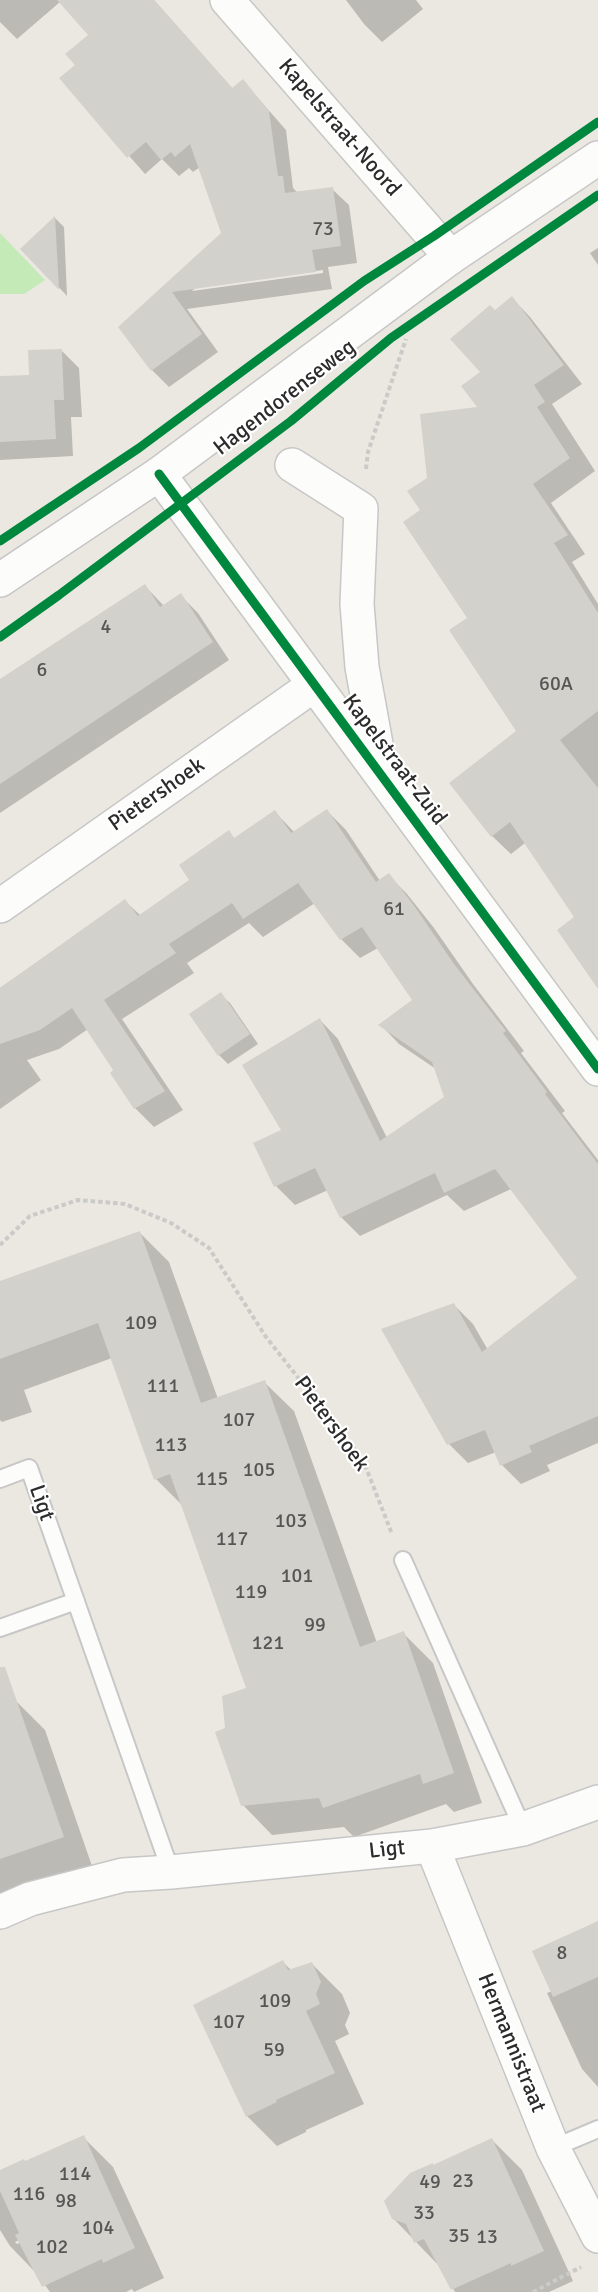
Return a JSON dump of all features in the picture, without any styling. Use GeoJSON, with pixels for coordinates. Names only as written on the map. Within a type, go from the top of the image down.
{"type":"FeatureCollection","features":[{"type":"Feature","properties":{"kind":"street","name":"Kapelstraat-Noord"},"geometry":{"type":"LineString","coordinates":[[227,0],[451,257]]}},
{"type":"Feature","properties":{"kind":"street","name":"Hagendorenseweg"},"geometry":{"type":"LineString","coordinates":[[0,580],[159,474],[451,257],[598,158]]}},
{"type":"Feature","properties":{"kind":"street"},"geometry":{"type":"LineString","coordinates":[[292,465],[361,509]]}},
{"type":"Feature","properties":{"kind":"street","name":"Kapelstraat-Zuid"},"geometry":{"type":"LineString","coordinates":[[159,474],[598,1069]]}},
{"type":"Feature","properties":{"kind":"street","name":"Kapelstraat-Zuid"},"geometry":{"type":"LineString","coordinates":[[361,509],[357,604],[362,667],[381,774]]}},
{"type":"Feature","properties":{"kind":"street","name":"Pietershoek"},"geometry":{"type":"LineString","coordinates":[[0,906],[314,685]]}},
{"type":"Feature","properties":{"kind":"street","name":"Ligt"},"geometry":{"type":"LineString","coordinates":[[0,1912],[30,1899],[123,1875],[432,1846],[523,1829],[598,1802]]}},
{"type":"Feature","properties":{"kind":"street","name":"Hermannistraat"},"geometry":{"type":"LineString","coordinates":[[432,1846],[593,2249]]}},
{"type":"Feature","properties":{"kind":"lane","name":"Ligt"},"geometry":{"type":"LineString","coordinates":[[0,1479],[29,1468],[171,1872]]}},
{"type":"Feature","properties":{"kind":"lane"},"geometry":{"type":"LineString","coordinates":[[403,1560],[523,1829]]}},
{"type":"Feature","properties":{"kind":"lane"},"geometry":{"type":"LineString","coordinates":[[0,1628],[76,1601]]}},
{"type":"Feature","properties":{"kind":"lane"},"geometry":{"type":"LineString","coordinates":[[553,2148],[598,2129]]}},
{"type":"Feature","properties":{"kind":"path"},"geometry":{"type":"LineString","coordinates":[[361,509],[368,452],[404,332]]}},
{"type":"Feature","properties":{"kind":"path"},"geometry":{"type":"LineString","coordinates":[[533,2292],[593,2249]]}},
{"type":"Feature","properties":{"kind":"green space"},"geometry":{"type":"Polygon","coordinates":[[[0,233],[45,280],[24,294],[0,294],[0,233]]]}},
{"type":"Feature","properties":{"kind":"building"},"geometry":{"type":"Polygon","coordinates":[[[57,0],[154,0],[232,88],[243,79],[269,111],[278,176],[283,176],[285,193],[333,187],[341,246],[312,250],[316,272],[172,292],[202,334],[151,371],[118,327],[221,233],[190,144],[175,157],[171,152],[161,160],[146,142],[127,158],[59,78],[75,65],[65,54],[88,35],[57,0]]]}},
{"type":"Feature","properties":{"kind":"building"},"geometry":{"type":"Polygon","coordinates":[[[55,216],[59,290],[20,249],[55,216]]]}},
{"type":"Feature","properties":{"kind":"building"},"geometry":{"type":"Polygon","coordinates":[[[512,296],[564,365],[534,385],[545,402],[537,407],[570,458],[533,484],[568,535],[554,543],[598,613],[598,711],[560,740],[598,788],[598,989],[557,930],[574,917],[510,822],[491,837],[449,783],[516,731],[449,630],[467,618],[403,522],[420,510],[407,491],[427,478],[420,414],[477,407],[461,386],[480,372],[450,339],[490,305],[495,310],[512,296]]]}},
{"type":"Feature","properties":{"kind":"building"},"geometry":{"type":"Polygon","coordinates":[[[62,349],[64,400],[54,400],[56,439],[0,442],[0,376],[29,375],[28,350],[62,349]]]}},
{"type":"Feature","properties":{"kind":"building"},"geometry":{"type":"Polygon","coordinates":[[[145,584],[160,607],[181,593],[213,642],[0,784],[0,679],[145,584]]]}},
{"type":"Feature","properties":{"kind":"building"},"geometry":{"type":"Polygon","coordinates":[[[327,809],[376,882],[389,873],[415,907],[454,964],[506,1031],[503,1033],[547,1092],[545,1094],[598,1164],[598,1416],[529,1446],[532,1452],[500,1466],[485,1430],[447,1445],[381,1329],[454,1303],[482,1352],[577,1278],[495,1169],[444,1193],[435,1173],[340,1218],[315,1168],[274,1187],[253,1143],[281,1130],[242,1065],[320,1018],[380,1141],[444,1097],[432,1062],[378,1025],[412,1000],[362,927],[340,940],[298,883],[243,919],[232,903],[169,944],[176,953],[104,1000],[165,1091],[134,1109],[110,1073],[113,1070],[72,1008],[40,1030],[0,1044],[0,988],[125,899],[138,916],[189,880],[179,865],[229,830],[234,838],[275,810],[291,833],[327,809]]]}},
{"type":"Feature","properties":{"kind":"building"},"geometry":{"type":"Polygon","coordinates":[[[221,992],[250,1034],[218,1056],[189,1014],[221,992]]]}},
{"type":"Feature","properties":{"kind":"building"},"geometry":{"type":"Polygon","coordinates":[[[140,1231],[201,1403],[265,1380],[360,1647],[404,1631],[454,1773],[423,1784],[420,1774],[323,1808],[319,1798],[241,1806],[215,1732],[225,1728],[222,1696],[246,1688],[170,1474],[154,1480],[98,1323],[0,1359],[0,1281],[140,1231]]]}},
{"type":"Feature","properties":{"kind":"building"},"geometry":{"type":"Polygon","coordinates":[[[0,1667],[5,1667],[64,1837],[0,1859],[0,1667]]]}},
{"type":"Feature","properties":{"kind":"building"},"geometry":{"type":"Polygon","coordinates":[[[598,1921],[598,1977],[553,1997],[532,1951],[598,1921]]]}},
{"type":"Feature","properties":{"kind":"building"},"geometry":{"type":"Polygon","coordinates":[[[283,1960],[288,1970],[312,1962],[321,1982],[316,1994],[320,2004],[306,2011],[335,2073],[276,2100],[277,2102],[246,2117],[193,2005],[283,1960]]]}},
{"type":"Feature","properties":{"kind":"building"},"geometry":{"type":"Polygon","coordinates":[[[84,2135],[135,2248],[103,2263],[102,2259],[42,2287],[15,2235],[19,2233],[0,2191],[0,2170],[84,2135]]]}},
{"type":"Feature","properties":{"kind":"building"},"geometry":{"type":"Polygon","coordinates":[[[492,2138],[544,2251],[451,2290],[424,2239],[414,2243],[406,2224],[392,2219],[384,2201],[410,2173],[492,2138]]]}},
{"type":"Feature","properties":{"kind":"cycle path"},"geometry":{"type":"LineString","coordinates":[[0,541],[139,448],[364,281],[434,236],[598,122]]}},
{"type":"Feature","properties":{"kind":"cycle path"},"geometry":{"type":"LineString","coordinates":[[0,637],[291,421],[391,338],[598,195]]}},
{"type":"Feature","properties":{"kind":"cycle path"},"geometry":{"type":"LineString","coordinates":[[159,474],[598,1069]]}}]}
